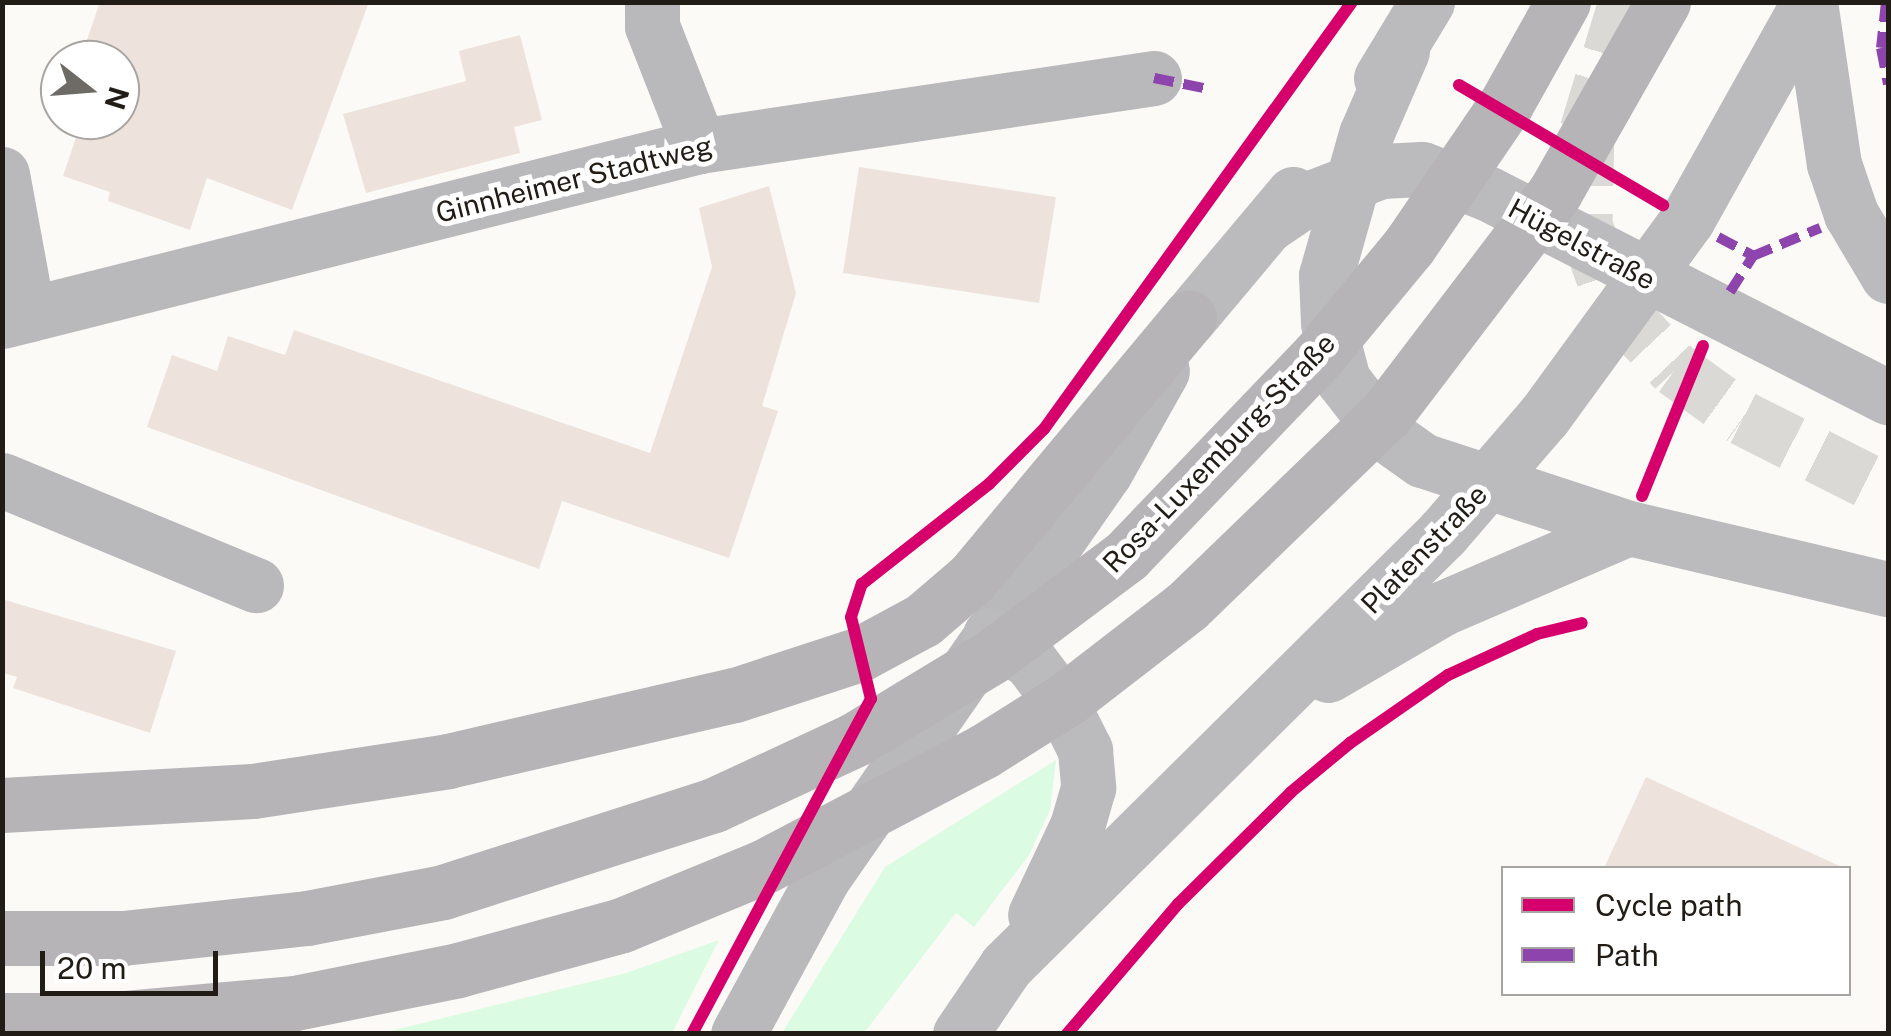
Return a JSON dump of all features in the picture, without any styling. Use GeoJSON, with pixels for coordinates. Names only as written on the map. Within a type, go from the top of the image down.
{"type":"FeatureCollection","features":[{"type":"Feature","properties":{"kind":"highway","name":"Rosa-Luxemburg-Straße"},"geometry":{"type":"LineString","coordinates":[[2,938],[123,938],[289,920],[443,892],[714,805],[854,740],[961,676],[1126,556],[1318,356],[1409,246],[1506,104],[1563,2]]}},
{"type":"Feature","properties":{"kind":"highway"},"geometry":{"type":"LineString","coordinates":[[2,1020],[103,1020],[295,1003],[458,970],[622,924],[763,867],[984,751],[1068,698],[1186,606],[1386,414],[1556,192],[1663,2]]}},
{"type":"Feature","properties":{"kind":"highway"},"geometry":{"type":"LineString","coordinates":[[2,806],[253,791],[448,761],[734,694],[860,654],[923,620],[1019,528],[1189,318]]}},
{"type":"Feature","properties":{"kind":"highway"},"geometry":{"type":"LineString","coordinates":[[923,620],[990,635]]}},
{"type":"Feature","properties":{"kind":"main road"},"geometry":{"type":"LineString","coordinates":[[1427,2],[1402,51],[1351,182],[1326,275],[1328,323],[1344,380],[1396,442],[1422,460],[1629,528],[1888,590]]}},
{"type":"Feature","properties":{"kind":"main road"},"geometry":{"type":"LineString","coordinates":[[1810,2],[1834,164],[1851,214],[1888,276]]}},
{"type":"Feature","properties":{"kind":"main road","name":"Platenstraße"},"geometry":{"type":"LineString","coordinates":[[960,1034],[1006,966],[1488,482],[1648,280],[1810,2]]}},
{"type":"Feature","properties":{"kind":"main road"},"geometry":{"type":"LineString","coordinates":[[1189,318],[1269,224],[1402,51]]}},
{"type":"Feature","properties":{"kind":"main road","name":"Hügelstraße"},"geometry":{"type":"LineString","coordinates":[[1269,224],[1303,201],[1380,171],[1422,169],[1456,178],[1648,280],[1888,396]]}},
{"type":"Feature","properties":{"kind":"main road"},"geometry":{"type":"LineString","coordinates":[[1260,715],[1443,608],[1629,528]]}},
{"type":"Feature","properties":{"kind":"main road"},"geometry":{"type":"LineString","coordinates":[[990,635],[1030,661],[1062,702],[1085,750],[1088,788],[1059,872],[1006,966]]}},
{"type":"Feature","properties":{"kind":"street"},"geometry":{"type":"LineString","coordinates":[[652,2],[652,26],[699,146]]}},
{"type":"Feature","properties":{"kind":"street","name":"Ginnheimer Stadtweg"},"geometry":{"type":"LineString","coordinates":[[15,318],[699,146],[1154,78]]}},
{"type":"Feature","properties":{"kind":"street"},"geometry":{"type":"LineString","coordinates":[[2,174],[15,318]]}},
{"type":"Feature","properties":{"kind":"street"},"geometry":{"type":"LineString","coordinates":[[738,1034],[822,879],[1105,472],[1189,318]]}},
{"type":"Feature","properties":{"kind":"street"},"geometry":{"type":"LineString","coordinates":[[2,480],[256,584]]}},
{"type":"Feature","properties":{"kind":"green space"},"geometry":{"type":"Polygon","coordinates":[[[1056,760],[1050,810],[1029,855],[974,927],[956,913],[864,1033],[782,1033],[885,867],[1056,760]]]}},
{"type":"Feature","properties":{"kind":"green space"},"geometry":{"type":"Polygon","coordinates":[[[719,940],[672,1033],[382,1033],[626,973],[719,940]]]}},
{"type":"Feature","properties":{"kind":"building"},"geometry":{"type":"Polygon","coordinates":[[[100,2],[369,2],[292,210],[207,178],[190,230],[108,201],[110,192],[63,176],[75,140],[140,140],[140,40],[87,40],[100,2]]]}},
{"type":"Feature","properties":{"kind":"building"},"geometry":{"type":"Polygon","coordinates":[[[520,35],[542,120],[514,127],[520,153],[366,193],[343,114],[466,81],[459,51],[520,35]]]}},
{"type":"Feature","properties":{"kind":"building"},"geometry":{"type":"Polygon","coordinates":[[[859,167],[1056,197],[1039,303],[843,273],[859,167]]]}},
{"type":"Feature","properties":{"kind":"building"},"geometry":{"type":"Polygon","coordinates":[[[769,186],[796,293],[762,406],[778,411],[729,558],[562,501],[539,569],[147,427],[172,355],[217,371],[228,336],[285,355],[294,330],[650,453],[712,267],[699,208],[769,186]]]}},
{"type":"Feature","properties":{"kind":"building"},"geometry":{"type":"Polygon","coordinates":[[[2,599],[176,651],[150,733],[13,688],[17,677],[2,673],[2,599]]]}},
{"type":"Feature","properties":{"kind":"building"},"geometry":{"type":"Polygon","coordinates":[[[1646,777],[1840,866],[1605,866],[1646,777]]]}},
{"type":"Feature","properties":{"kind":"tunnel"},"geometry":{"type":"LineString","coordinates":[[1626,2],[1587,130],[1585,225],[1613,303],[1675,369],[1743,418],[1888,491]]}},
{"type":"Feature","properties":{"kind":"marked path"},"geometry":{"type":"LineString","coordinates":[[1886,2],[1881,48],[1888,84]]}},
{"type":"Feature","properties":{"kind":"marked path"},"geometry":{"type":"LineString","coordinates":[[1154,78],[1208,89]]}},
{"type":"Feature","properties":{"kind":"marked path"},"geometry":{"type":"LineString","coordinates":[[1718,237],[1753,256],[1820,228]]}},
{"type":"Feature","properties":{"kind":"marked path"},"geometry":{"type":"LineString","coordinates":[[1730,292],[1753,256]]}},
{"type":"Feature","properties":{"kind":"cycle path"},"geometry":{"type":"LineString","coordinates":[[692,1034],[871,699],[851,617],[862,584],[989,484],[1044,429],[1352,2]]}},
{"type":"Feature","properties":{"kind":"cycle path"},"geometry":{"type":"LineString","coordinates":[[1459,85],[1663,205]]}},
{"type":"Feature","properties":{"kind":"cycle path"},"geometry":{"type":"LineString","coordinates":[[1642,496],[1703,346]]}},
{"type":"Feature","properties":{"kind":"cycle path"},"geometry":{"type":"LineString","coordinates":[[1067,1034],[1178,904],[1291,792],[1350,743],[1448,675],[1537,634],[1582,623]]}}]}
